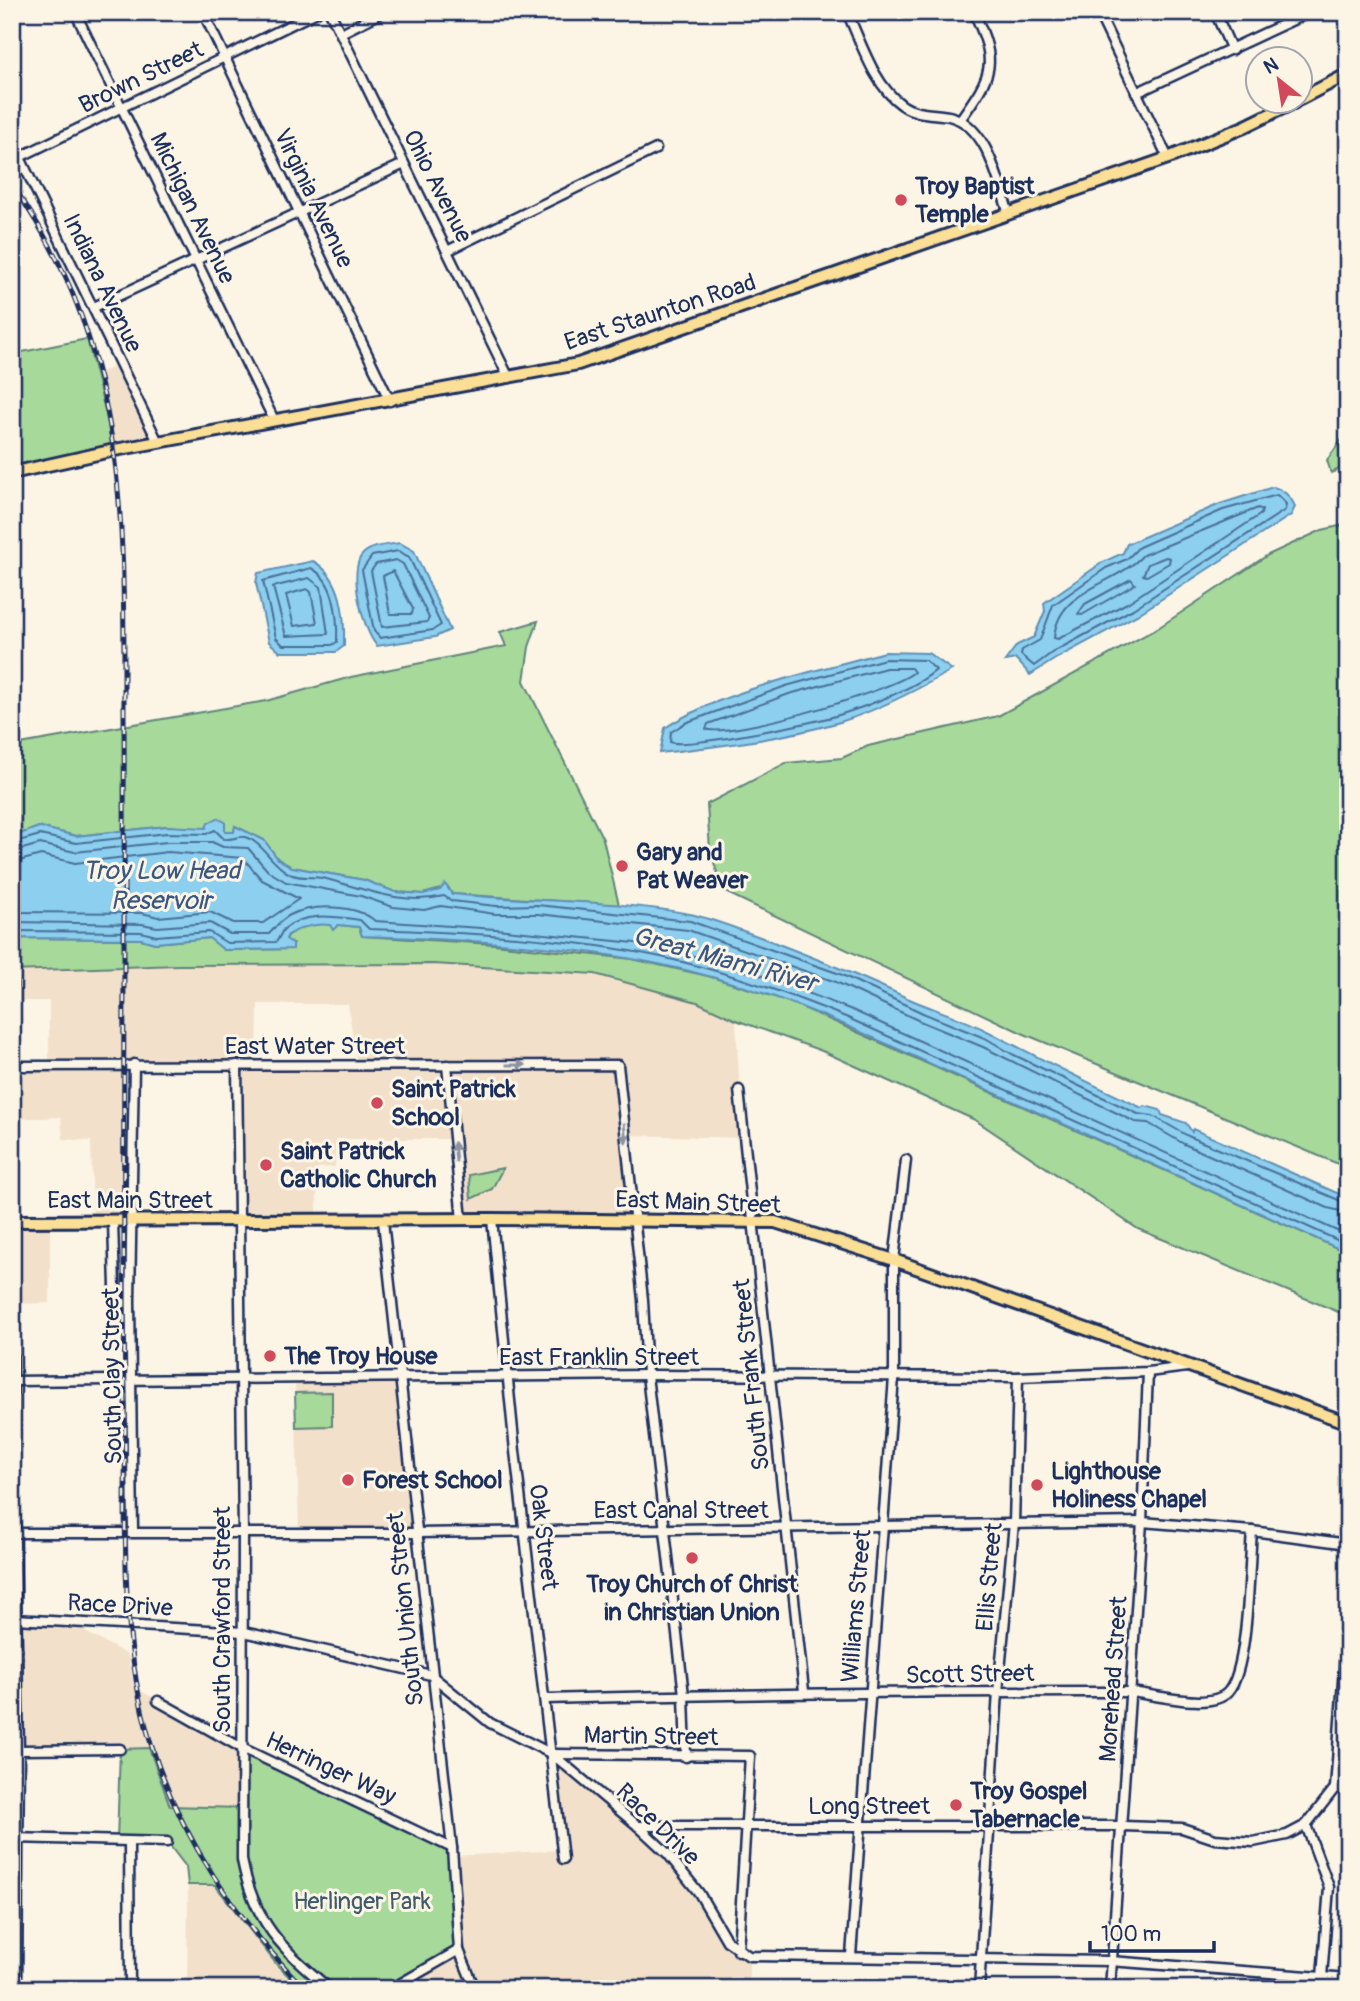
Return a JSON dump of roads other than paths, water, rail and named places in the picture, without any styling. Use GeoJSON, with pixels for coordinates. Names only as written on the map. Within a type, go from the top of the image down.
{"type":"FeatureCollection","features":[{"type":"Feature","properties":{"kind":"main road"},"geometry":{"type":"LineString","coordinates":[[1314,92],[1348,74]]}},
{"type":"Feature","properties":{"kind":"main road","name":"East Staunton Road"},"geometry":{"type":"LineString","coordinates":[[12,473],[158,442],[578,364],[1168,158],[1266,116]]}},
{"type":"Feature","properties":{"kind":"main road","name":"East Main Street"},"geometry":{"type":"LineString","coordinates":[[13,1221],[492,1219],[753,1221],[793,1226],[1348,1423]]}},
{"type":"Feature","properties":{"kind":"street","name":"Michigan Avenue"},"geometry":{"type":"LineString","coordinates":[[75,12],[274,420]]}},
{"type":"Feature","properties":{"kind":"street","name":"Virginia Avenue"},"geometry":{"type":"LineString","coordinates":[[203,12],[390,401]]}},
{"type":"Feature","properties":{"kind":"street","name":"Brown Street"},"geometry":{"type":"LineString","coordinates":[[20,157],[317,12]]}},
{"type":"Feature","properties":{"kind":"street","name":"Ohio Avenue"},"geometry":{"type":"LineString","coordinates":[[330,12],[449,250],[509,378]]}},
{"type":"Feature","properties":{"kind":"street"},"geometry":{"type":"LineString","coordinates":[[341,33],[383,12]]}},
{"type":"Feature","properties":{"kind":"street"},"geometry":{"type":"LineString","coordinates":[[847,12],[877,75],[891,95],[903,106],[916,111],[960,120],[975,133],[989,156],[1009,214]]}},
{"type":"Feature","properties":{"kind":"street"},"geometry":{"type":"LineString","coordinates":[[960,120],[988,77],[991,58],[974,12]]}},
{"type":"Feature","properties":{"kind":"street"},"geometry":{"type":"LineString","coordinates":[[1098,12],[1168,158]]}},
{"type":"Feature","properties":{"kind":"street"},"geometry":{"type":"LineString","coordinates":[[1214,12],[1233,50]]}},
{"type":"Feature","properties":{"kind":"street"},"geometry":{"type":"LineString","coordinates":[[1136,93],[1310,12]]}},
{"type":"Feature","properties":{"kind":"street","name":"Indiana Avenue"},"geometry":{"type":"LineString","coordinates":[[12,141],[158,442]]}},
{"type":"Feature","properties":{"kind":"street"},"geometry":{"type":"LineString","coordinates":[[449,250],[656,149]]}},
{"type":"Feature","properties":{"kind":"street"},"geometry":{"type":"LineString","coordinates":[[94,307],[404,164]]}},
{"type":"Feature","properties":{"kind":"street"},"geometry":{"type":"LineString","coordinates":[[12,978],[13,1533],[15,1695],[19,1750],[15,1838],[16,1989]]}},
{"type":"Feature","properties":{"kind":"street","name":"South Clay Street"},"geometry":{"type":"LineString","coordinates":[[133,1530],[131,1222],[134,1064]]}},
{"type":"Feature","properties":{"kind":"street","name":"South Crawford Street"},"geometry":{"type":"LineString","coordinates":[[237,1065],[244,1632],[240,1747],[242,1860],[249,1895],[275,1938],[330,1989]]}},
{"type":"Feature","properties":{"kind":"street"},"geometry":{"type":"LineString","coordinates":[[447,1065],[462,1220]]}},
{"type":"Feature","properties":{"kind":"street","name":"East Water Street"},"geometry":{"type":"LineString","coordinates":[[13,1066],[618,1065],[633,1220]]}},
{"type":"Feature","properties":{"kind":"street","name":"South Frank Street"},"geometry":{"type":"LineString","coordinates":[[739,1090],[804,1691]]}},
{"type":"Feature","properties":{"kind":"street","name":"Williams Street"},"geometry":{"type":"LineString","coordinates":[[851,1956],[862,1824],[868,1694],[894,1377],[894,1260],[906,1160]]}},
{"type":"Feature","properties":{"kind":"street","name":"Oak Street"},"geometry":{"type":"LineString","coordinates":[[492,1219],[506,1377],[563,1859]]}},
{"type":"Feature","properties":{"kind":"street"},"geometry":{"type":"LineString","coordinates":[[633,1220],[643,1300],[647,1375],[667,1527],[684,1695],[686,1757]]}},
{"type":"Feature","properties":{"kind":"street","name":"South Union Street"},"geometry":{"type":"LineString","coordinates":[[383,1221],[452,1848],[459,1950],[475,1989]]}},
{"type":"Feature","properties":{"kind":"street","name":"South Clay Street"},"geometry":{"type":"LineString","coordinates":[[113,1222],[115,1287]]}},
{"type":"Feature","properties":{"kind":"street","name":"East Franklin Street"},"geometry":{"type":"LineString","coordinates":[[12,1381],[647,1375],[1018,1377],[1148,1372],[1186,1367]]}},
{"type":"Feature","properties":{"kind":"street","name":"Morehead Street"},"geometry":{"type":"LineString","coordinates":[[1110,1989],[1110,1961],[1124,1826],[1148,1372]]}},
{"type":"Feature","properties":{"kind":"street","name":"Ellis Street"},"geometry":{"type":"LineString","coordinates":[[979,1989],[998,1692],[1014,1523],[1018,1377]]}},
{"type":"Feature","properties":{"kind":"street","name":"East Canal Street"},"geometry":{"type":"LineString","coordinates":[[13,1533],[133,1530],[417,1533],[667,1527],[787,1529],[883,1525],[1142,1522],[1252,1531],[1348,1544]]}},
{"type":"Feature","properties":{"kind":"street","name":"Scott Street"},"geometry":{"type":"LineString","coordinates":[[546,1699],[804,1691],[868,1694],[1131,1692],[1195,1701],[1213,1700],[1228,1692],[1240,1671],[1252,1531]]}},
{"type":"Feature","properties":{"kind":"street"},"geometry":{"type":"LineString","coordinates":[[1322,1977],[1329,1887],[1306,1825],[1335,1788],[1348,1614]]}},
{"type":"Feature","properties":{"kind":"street","name":"Race Drive"},"geometry":{"type":"LineString","coordinates":[[15,1619],[244,1632],[431,1675],[490,1723],[552,1754],[638,1826],[668,1854],[699,1894],[727,1941],[738,1951]]}},
{"type":"Feature","properties":{"kind":"street","name":"Herringer Way"},"geometry":{"type":"LineString","coordinates":[[158,1701],[240,1747],[452,1848]]}},
{"type":"Feature","properties":{"kind":"street"},"geometry":{"type":"LineString","coordinates":[[19,1750],[120,1749]]}},
{"type":"Feature","properties":{"kind":"street","name":"Martin Street"},"geometry":{"type":"LineString","coordinates":[[552,1754],[750,1756],[745,1826]]}},
{"type":"Feature","properties":{"kind":"street"},"geometry":{"type":"LineString","coordinates":[[1335,1788],[1348,1789]]}},
{"type":"Feature","properties":{"kind":"street","name":"Long Street"},"geometry":{"type":"LineString","coordinates":[[638,1826],[1124,1826],[1182,1828],[1215,1839],[1253,1842],[1287,1835],[1306,1825]]}},
{"type":"Feature","properties":{"kind":"street"},"geometry":{"type":"LineString","coordinates":[[745,1826],[738,1951],[749,1956],[980,1957],[1110,1961],[1348,1979]]}},
{"type":"Feature","properties":{"kind":"street"},"geometry":{"type":"LineString","coordinates":[[15,1838],[167,1842]]}},
{"type":"Feature","properties":{"kind":"street"},"geometry":{"type":"LineString","coordinates":[[129,1843],[130,1989]]}},
{"type":"Feature","properties":{"kind":"street"},"geometry":{"type":"LineString","coordinates":[[391,1989],[459,1950]]}},
{"type":"Feature","properties":{"kind":"water"},"geometry":{"type":"Polygon","coordinates":[[[1273,487],[1284,492],[1291,500],[1295,507],[1291,515],[1137,615],[1030,675],[1016,659],[1005,661],[1017,645],[1034,637],[1045,611],[1044,603],[1103,562],[1123,553],[1127,544],[1220,504],[1273,487]]]}},
{"type":"Feature","properties":{"kind":"water"},"geometry":{"type":"Polygon","coordinates":[[[400,543],[414,551],[450,630],[435,637],[377,646],[362,614],[356,573],[358,562],[363,554],[371,549],[400,543]]]}},
{"type":"Feature","properties":{"kind":"water"},"geometry":{"type":"Polygon","coordinates":[[[313,561],[323,568],[336,586],[344,621],[344,646],[336,652],[280,652],[269,642],[256,583],[258,573],[313,561]]]}},
{"type":"Feature","properties":{"kind":"water"},"geometry":{"type":"Polygon","coordinates":[[[885,652],[928,653],[952,670],[898,699],[840,722],[728,745],[660,753],[665,728],[714,703],[801,674],[885,652]]]}},
{"type":"Feature","properties":{"kind":"water"},"geometry":{"type":"Polygon","coordinates":[[[218,818],[225,822],[225,832],[234,832],[235,826],[264,840],[278,859],[292,867],[364,880],[395,892],[423,894],[440,890],[445,884],[452,894],[660,909],[707,919],[779,944],[969,1022],[1142,1108],[1145,1106],[1160,1110],[1162,1115],[1186,1123],[1192,1132],[1193,1129],[1348,1198],[1348,1253],[845,1025],[800,1006],[682,969],[623,957],[549,948],[473,941],[362,936],[359,927],[338,925],[333,930],[330,925],[319,925],[293,932],[286,939],[293,944],[293,949],[224,950],[209,938],[155,943],[141,939],[12,938],[12,837],[39,827],[76,836],[167,826],[206,828],[208,823],[218,818]]]}},
{"type":"Feature","properties":{"kind":"railway"},"geometry":{"type":"LineString","coordinates":[[12,185],[50,246],[78,308],[98,372],[112,437],[119,503],[124,639],[125,1528],[128,1615],[133,1659],[151,1744],[163,1779],[195,1845],[213,1876],[256,1934],[305,1989]]}},
{"type":"Feature","properties":{"kind":"place","name":"Troy Baptist Temple"},"geometry":{"type":"Point","coordinates":[901,200]}},
{"type":"Feature","properties":{"kind":"place","name":"Gary and Pat Weaver"},"geometry":{"type":"Point","coordinates":[622,866]}},
{"type":"Feature","properties":{"kind":"place","name":"Saint Patrick School"},"geometry":{"type":"Point","coordinates":[377,1103]}},
{"type":"Feature","properties":{"kind":"place","name":"Saint Patrick Catholic Church"},"geometry":{"type":"Point","coordinates":[266,1165]}},
{"type":"Feature","properties":{"kind":"place","name":"The Troy House"},"geometry":{"type":"Point","coordinates":[270,1356]}},
{"type":"Feature","properties":{"kind":"place","name":"Forest School"},"geometry":{"type":"Point","coordinates":[348,1480]}},
{"type":"Feature","properties":{"kind":"place","name":"Lighthouse Holiness Chapel"},"geometry":{"type":"Point","coordinates":[1037,1485]}},
{"type":"Feature","properties":{"kind":"place","name":"Troy Church of Christ in Christian Union"},"geometry":{"type":"Point","coordinates":[692,1558]}},
{"type":"Feature","properties":{"kind":"place","name":"Troy Gospel Tabernacle"},"geometry":{"type":"Point","coordinates":[956,1805]}},
{"type":"Feature","properties":{"kind":"water label","name":"Troy Low Head Reservoir"},"geometry":{"type":"Point","coordinates":[161,885]}},
{"type":"Feature","properties":{"kind":"water label","name":"Great Miami River"},"geometry":{"type":"Point","coordinates":[725,959]}},
{"type":"Feature","properties":{"kind":"park label","name":"Herlinger Park"},"geometry":{"type":"Point","coordinates":[362,1901]}}]}
